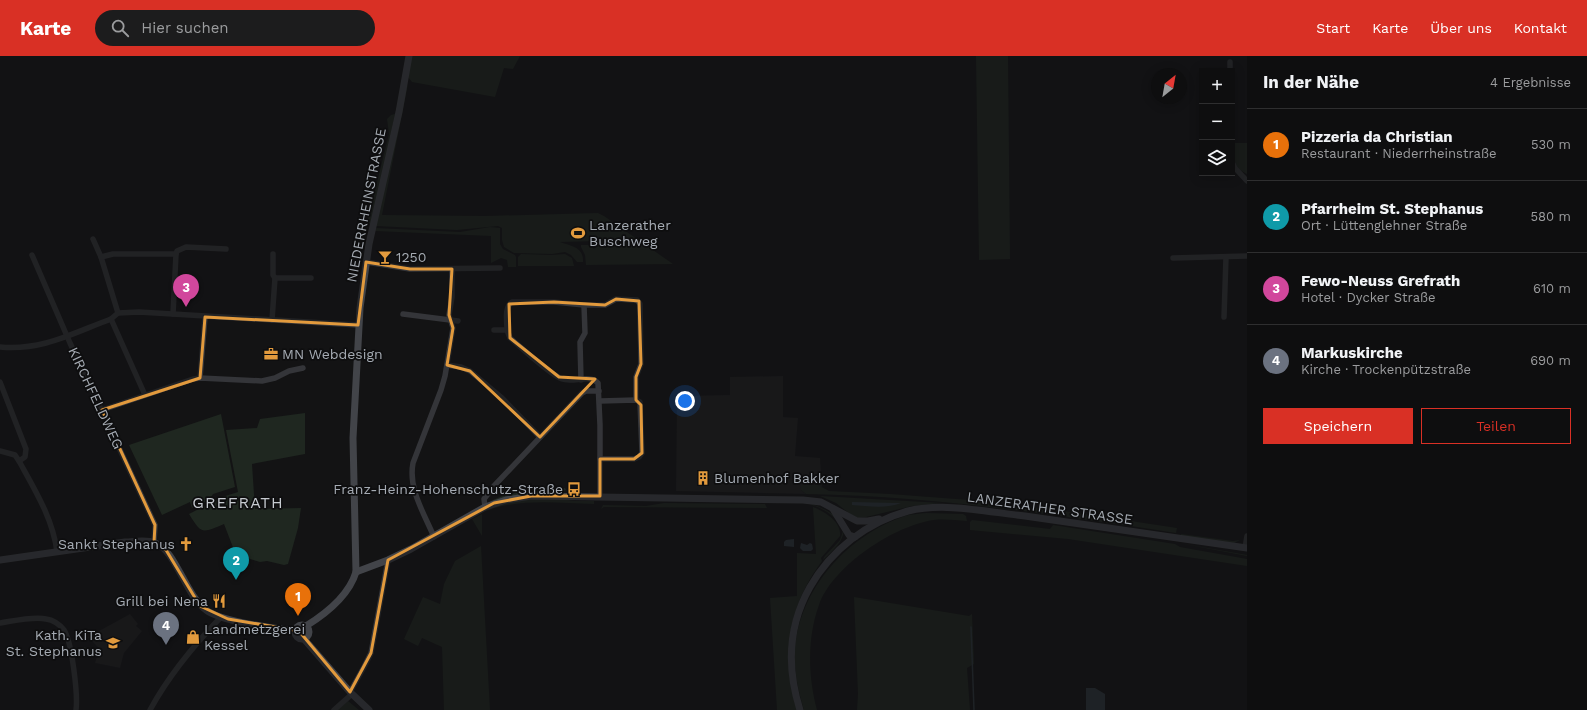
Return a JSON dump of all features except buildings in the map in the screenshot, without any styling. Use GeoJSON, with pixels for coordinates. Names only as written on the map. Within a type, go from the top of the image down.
{"type":"FeatureCollection","features":[{"type":"Feature","properties":{"kind":"main road","name":"NIEDERRHEINSTRASSE"},"geometry":{"type":"LineString","coordinates":[[306,626],[342,598],[354,581],[356,572],[353,438],[358,325],[366,262],[399,112],[409,56]]}},
{"type":"Feature","properties":{"kind":"main road"},"geometry":{"type":"LineString","coordinates":[[356,572],[388,560],[434,537],[485,507],[506,500],[530,496],[802,500],[821,502],[852,520],[862,522],[894,516]]}},
{"type":"Feature","properties":{"kind":"main road"},"geometry":{"type":"LineString","coordinates":[[833,508],[849,535],[855,537],[854,527],[846,516]]}},
{"type":"Feature","properties":{"kind":"main road","name":"LANZERATHER STRASSE"},"geometry":{"type":"LineString","coordinates":[[800,710],[795,690],[791,660],[792,643],[797,617],[807,593],[819,573],[835,554],[855,537],[879,522],[894,516],[908,511],[936,508],[968,509],[1072,522],[1246,548]]}},
{"type":"Feature","properties":{"kind":"main road"},"geometry":{"type":"LineString","coordinates":[[0,560],[125,542],[154,542],[166,550],[194,598],[200,606],[210,613],[221,617],[295,631]]}},
{"type":"Feature","properties":{"kind":"main road"},"geometry":{"type":"LineString","coordinates":[[295,631],[299,625],[306,626],[309,633],[304,639]]}},
{"type":"Feature","properties":{"kind":"main road"},"geometry":{"type":"LineString","coordinates":[[295,631],[297,637],[304,639],[351,693],[369,710]]}},
{"type":"Feature","properties":{"kind":"street"},"geometry":{"type":"LineString","coordinates":[[1230,62],[1230,68]]}},
{"type":"Feature","properties":{"kind":"street"},"geometry":{"type":"LineString","coordinates":[[1235,168],[1247,181]]}},
{"type":"Feature","properties":{"kind":"street"},"geometry":{"type":"LineString","coordinates":[[92,238],[100,257],[118,313]]}},
{"type":"Feature","properties":{"kind":"street"},"geometry":{"type":"LineString","coordinates":[[173,314],[177,251],[186,247],[226,248]]}},
{"type":"Feature","properties":{"kind":"street"},"geometry":{"type":"LineString","coordinates":[[100,257],[113,254],[176,254]]}},
{"type":"Feature","properties":{"kind":"street"},"geometry":{"type":"LineString","coordinates":[[272,320],[275,278],[272,275],[273,254]]}},
{"type":"Feature","properties":{"kind":"street","name":"KIRCHFELDWEG"},"geometry":{"type":"LineString","coordinates":[[32,255],[67,336],[155,525],[156,532],[154,542]]}},
{"type":"Feature","properties":{"kind":"street"},"geometry":{"type":"LineString","coordinates":[[1173,258],[1247,256]]}},
{"type":"Feature","properties":{"kind":"street"},"geometry":{"type":"LineString","coordinates":[[1224,317],[1226,257]]}},
{"type":"Feature","properties":{"kind":"street"},"geometry":{"type":"LineString","coordinates":[[366,262],[410,269],[500,268]]}},
{"type":"Feature","properties":{"kind":"street"},"geometry":{"type":"LineString","coordinates":[[434,537],[414,490],[411,471],[441,390],[447,364],[453,328],[450,320],[452,269]]}},
{"type":"Feature","properties":{"kind":"street"},"geometry":{"type":"LineString","coordinates":[[275,278],[311,278]]}},
{"type":"Feature","properties":{"kind":"street"},"geometry":{"type":"LineString","coordinates":[[600,496],[600,401],[599,386],[597,381],[592,379],[564,380],[554,374],[510,338],[507,330],[507,308],[509,304],[512,302],[554,302],[584,306],[604,305],[616,299],[634,299],[639,301],[641,364],[636,377],[636,400]]}},
{"type":"Feature","properties":{"kind":"street"},"geometry":{"type":"LineString","coordinates":[[581,380],[580,342],[585,333],[584,306]]}},
{"type":"Feature","properties":{"kind":"street"},"geometry":{"type":"LineString","coordinates":[[0,347],[39,346],[111,319],[118,313],[173,314],[358,325]]}},
{"type":"Feature","properties":{"kind":"street"},"geometry":{"type":"LineString","coordinates":[[403,314],[458,321]]}},
{"type":"Feature","properties":{"kind":"street"},"geometry":{"type":"LineString","coordinates":[[200,378],[205,317]]}},
{"type":"Feature","properties":{"kind":"street"},"geometry":{"type":"LineString","coordinates":[[111,319],[145,395]]}},
{"type":"Feature","properties":{"kind":"street"},"geometry":{"type":"LineString","coordinates":[[494,330],[507,330]]}},
{"type":"Feature","properties":{"kind":"street"},"geometry":{"type":"LineString","coordinates":[[447,364],[470,370],[501,397],[540,436]]}},
{"type":"Feature","properties":{"kind":"street"},"geometry":{"type":"LineString","coordinates":[[102,410],[186,381],[200,378],[262,381],[275,378],[288,371],[304,368]]}},
{"type":"Feature","properties":{"kind":"street"},"geometry":{"type":"LineString","coordinates":[[0,382],[26,449],[25,457],[20,461]]}},
{"type":"Feature","properties":{"kind":"street"},"geometry":{"type":"LineString","coordinates":[[485,507],[483,501],[485,497],[540,436],[582,393],[586,391],[599,391]]}},
{"type":"Feature","properties":{"kind":"street"},"geometry":{"type":"LineString","coordinates":[[600,401],[636,400],[640,402],[642,453],[634,459],[600,459]]}},
{"type":"Feature","properties":{"kind":"street"},"geometry":{"type":"LineString","coordinates":[[0,451],[15,455],[20,461],[46,512],[53,530],[57,552]]}},
{"type":"Feature","properties":{"kind":"street"},"geometry":{"type":"LineString","coordinates":[[1246,548],[1247,536]]}},
{"type":"Feature","properties":{"kind":"street"},"geometry":{"type":"LineString","coordinates":[[334,710],[351,693],[370,654],[388,560]]}},
{"type":"Feature","properties":{"kind":"street"},"geometry":{"type":"LineString","coordinates":[[150,710],[165,684],[185,657],[221,617]]}},
{"type":"Feature","properties":{"kind":"street"},"geometry":{"type":"LineString","coordinates":[[0,623],[44,618],[51,620],[62,627],[69,644],[76,694],[76,710]]}},
{"type":"Feature","properties":{"kind":"highlighted area"},"geometry":{"type":"Polygon","coordinates":[[[366,262],[410,269],[452,269],[449,315],[453,328],[447,365],[470,371],[540,437],[595,379],[559,377],[510,338],[509,304],[554,302],[605,305],[616,299],[639,301],[641,364],[636,377],[636,400],[641,405],[642,453],[634,459],[600,459],[600,496],[531,496],[494,503],[388,560],[371,653],[350,692],[299,631],[228,619],[200,606],[166,550],[154,542],[155,525],[102,410],[200,378],[205,317],[358,325],[366,262]]]}},
{"type":"Feature","properties":{"kind":"shaded area"},"geometry":{"type":"Polygon","coordinates":[[[411,56],[520,56],[513,69],[504,68],[495,97],[412,82],[408,77],[411,56]]]}},
{"type":"Feature","properties":{"kind":"shaded area"},"geometry":{"type":"Polygon","coordinates":[[[976,56],[1008,56],[1010,259],[979,260],[976,56]]]}},
{"type":"Feature","properties":{"kind":"shaded area"},"geometry":{"type":"Polygon","coordinates":[[[408,84],[382,215],[485,216],[598,213],[673,264],[586,265],[585,255],[581,245],[588,245],[594,249],[597,241],[560,242],[579,250],[583,257],[583,262],[577,262],[571,255],[565,252],[552,254],[514,253],[504,247],[502,240],[502,228],[498,226],[457,230],[376,226],[408,84]]]}},
{"type":"Feature","properties":{"kind":"shaded area"},"geometry":{"type":"Polygon","coordinates":[[[395,114],[371,224],[367,223],[389,134],[387,119],[391,115],[395,114]]]}},
{"type":"Feature","properties":{"kind":"shaded area"},"geometry":{"type":"Polygon","coordinates":[[[1235,143],[1247,143],[1247,174],[1242,172],[1236,165],[1235,143]]]}},
{"type":"Feature","properties":{"kind":"shaded area"},"geometry":{"type":"Polygon","coordinates":[[[490,227],[500,228],[500,244],[503,249],[515,255],[516,267],[508,267],[507,260],[501,258],[491,263],[491,236],[375,231],[375,228],[460,232],[490,227]]]}},
{"type":"Feature","properties":{"kind":"shaded area"},"geometry":{"type":"Polygon","coordinates":[[[521,254],[565,254],[572,258],[574,266],[518,266],[518,257],[521,254]]]}},
{"type":"Feature","properties":{"kind":"shaded area"},"geometry":{"type":"Polygon","coordinates":[[[783,376],[783,417],[798,418],[795,456],[820,458],[822,487],[805,485],[801,490],[806,494],[676,491],[677,396],[730,395],[730,377],[783,376]]]}},
{"type":"Feature","properties":{"kind":"shaded area"},"geometry":{"type":"Polygon","coordinates":[[[305,413],[305,454],[252,464],[255,509],[301,508],[298,528],[288,564],[284,565],[267,561],[260,562],[250,559],[234,550],[224,524],[207,530],[200,529],[189,514],[222,497],[238,492],[226,430],[257,428],[260,419],[305,413]]]}},
{"type":"Feature","properties":{"kind":"shaded area"},"geometry":{"type":"Polygon","coordinates":[[[221,414],[235,487],[213,494],[209,500],[192,508],[190,502],[162,515],[129,445],[221,414]]]}},
{"type":"Feature","properties":{"kind":"shaded area"},"geometry":{"type":"Polygon","coordinates":[[[801,485],[818,485],[829,491],[969,500],[1071,512],[1177,528],[1176,533],[1084,519],[946,502],[853,495],[806,494],[801,490],[801,485]]]}},
{"type":"Feature","properties":{"kind":"shaded area"},"geometry":{"type":"Polygon","coordinates":[[[565,488],[566,490],[554,493],[489,502],[517,493],[565,488]]]}},
{"type":"Feature","properties":{"kind":"shaded area"},"geometry":{"type":"Polygon","coordinates":[[[820,496],[942,503],[912,506],[858,518],[850,514],[836,503],[820,496]]]}},
{"type":"Feature","properties":{"kind":"shaded area"},"geometry":{"type":"Polygon","coordinates":[[[555,498],[574,501],[594,501],[594,504],[539,502],[512,504],[485,510],[518,500],[555,498]]]}},
{"type":"Feature","properties":{"kind":"shaded area"},"geometry":{"type":"Polygon","coordinates":[[[852,502],[901,503],[877,507],[852,505],[852,502]]]}},
{"type":"Feature","properties":{"kind":"shaded area"},"geometry":{"type":"Polygon","coordinates":[[[664,503],[765,504],[767,508],[604,507],[601,509],[603,505],[646,506],[664,503]]]}},
{"type":"Feature","properties":{"kind":"shaded area"},"geometry":{"type":"Polygon","coordinates":[[[806,503],[818,506],[831,513],[841,523],[843,531],[837,520],[828,512],[806,503]]]}},
{"type":"Feature","properties":{"kind":"shaded area"},"geometry":{"type":"Polygon","coordinates":[[[813,507],[827,514],[835,522],[840,531],[840,536],[821,558],[822,561],[810,578],[801,596],[790,632],[788,651],[789,670],[797,710],[777,710],[770,598],[797,596],[797,553],[816,554],[813,507]]]}},
{"type":"Feature","properties":{"kind":"shaded area"},"geometry":{"type":"Polygon","coordinates":[[[926,513],[963,514],[966,516],[967,521],[929,521],[909,527],[894,534],[878,542],[862,553],[848,565],[826,591],[819,605],[815,618],[812,631],[810,657],[812,684],[817,710],[804,710],[797,680],[795,650],[799,628],[806,606],[817,586],[830,567],[864,536],[905,516],[926,513]]]}},
{"type":"Feature","properties":{"kind":"shaded area"},"geometry":{"type":"Polygon","coordinates":[[[482,514],[482,536],[472,519],[482,514]]]}},
{"type":"Feature","properties":{"kind":"shaded area"},"geometry":{"type":"Polygon","coordinates":[[[972,520],[1050,529],[1053,525],[1175,544],[1180,547],[1247,559],[1247,566],[1068,539],[970,530],[970,522],[972,520]]]}},
{"type":"Feature","properties":{"kind":"shaded area"},"geometry":{"type":"Polygon","coordinates":[[[843,531],[840,542],[823,560],[840,540],[843,531]]]}},
{"type":"Feature","properties":{"kind":"shaded area"},"geometry":{"type":"Polygon","coordinates":[[[1181,534],[1233,541],[1240,540],[1234,543],[1181,536],[1181,534]]]}},
{"type":"Feature","properties":{"kind":"shaded area"},"geometry":{"type":"Polygon","coordinates":[[[794,539],[794,547],[784,546],[784,542],[786,540],[794,539]]]}},
{"type":"Feature","properties":{"kind":"shaded area"},"geometry":{"type":"Polygon","coordinates":[[[801,543],[807,545],[810,543],[812,544],[813,549],[811,551],[803,551],[800,548],[801,543]]]}},
{"type":"Feature","properties":{"kind":"shaded area"},"geometry":{"type":"Polygon","coordinates":[[[1179,543],[1247,555],[1247,556],[1179,543]]]}},
{"type":"Feature","properties":{"kind":"shaded area"},"geometry":{"type":"Polygon","coordinates":[[[481,546],[490,710],[444,710],[442,647],[422,638],[418,646],[404,639],[423,597],[440,604],[444,584],[455,561],[481,546]]]}},
{"type":"Feature","properties":{"kind":"shaded area"},"geometry":{"type":"Polygon","coordinates":[[[854,597],[969,616],[972,614],[974,664],[967,668],[970,710],[857,710],[858,694],[854,597]]]}},
{"type":"Feature","properties":{"kind":"shaded area","name":"Kath. KiTa St. Stephanus"},"geometry":{"type":"Polygon","coordinates":[[[130,614],[138,624],[136,626],[142,631],[124,653],[120,668],[95,663],[99,648],[88,637],[130,614]]]}},
{"type":"Feature","properties":{"kind":"shaded area"},"geometry":{"type":"Polygon","coordinates":[[[84,647],[95,651],[92,657],[82,654],[84,647]]]}},
{"type":"Feature","properties":{"kind":"shaded area"},"geometry":{"type":"Polygon","coordinates":[[[1086,688],[1095,688],[1105,694],[1105,710],[1086,710],[1086,688]]]}},
{"type":"Feature","properties":{"kind":"shaded area"},"geometry":{"type":"Polygon","coordinates":[[[348,701],[359,710],[337,710],[348,701]]]}},
{"type":"Feature","properties":{"kind":"waterway"},"geometry":{"type":"LineString","coordinates":[[971,627],[974,710]]}},
{"type":"Feature","properties":{"kind":"place","name":"Lanzerather Buschweg"},"geometry":{"type":"Point","coordinates":[578,233]}},
{"type":"Feature","properties":{"kind":"place","name":"1250"},"geometry":{"type":"Point","coordinates":[385,257]}},
{"type":"Feature","properties":{"kind":"place","name":"Fewo-Neuss Grefrath"},"geometry":{"type":"Point","coordinates":[186,307]}},
{"type":"Feature","properties":{"kind":"place","name":"MN Webdesign"},"geometry":{"type":"Point","coordinates":[271,354]}},
{"type":"Feature","properties":{"kind":"place","name":"Blumenhof Bakker"},"geometry":{"type":"Point","coordinates":[703,478]}},
{"type":"Feature","properties":{"kind":"place","name":"Franz-Heinz-Hohenschutz-Straße"},"geometry":{"type":"Point","coordinates":[574,489]}},
{"type":"Feature","properties":{"kind":"place","name":"Sankt Stephanus"},"geometry":{"type":"Point","coordinates":[186,544]}},
{"type":"Feature","properties":{"kind":"place","name":"Pfarrheim St. Stephanus"},"geometry":{"type":"Point","coordinates":[236,580]}},
{"type":"Feature","properties":{"kind":"place","name":"Grill bei Nena"},"geometry":{"type":"Point","coordinates":[219,601]}},
{"type":"Feature","properties":{"kind":"place","name":"Pizzeria da Christian"},"geometry":{"type":"Point","coordinates":[298,616]}},
{"type":"Feature","properties":{"kind":"place","name":"Landmetzgerei Kessel"},"geometry":{"type":"Point","coordinates":[193,637]}},
{"type":"Feature","properties":{"kind":"place","name":"Kath. KiTa St. Stephanus"},"geometry":{"type":"Point","coordinates":[113,643]}},
{"type":"Feature","properties":{"kind":"place","name":"Markuskirche"},"geometry":{"type":"Point","coordinates":[166,645]}},
{"type":"Feature","properties":{"kind":"district","name":"GREFRATH"},"geometry":{"type":"Point","coordinates":[238,502]}}]}
